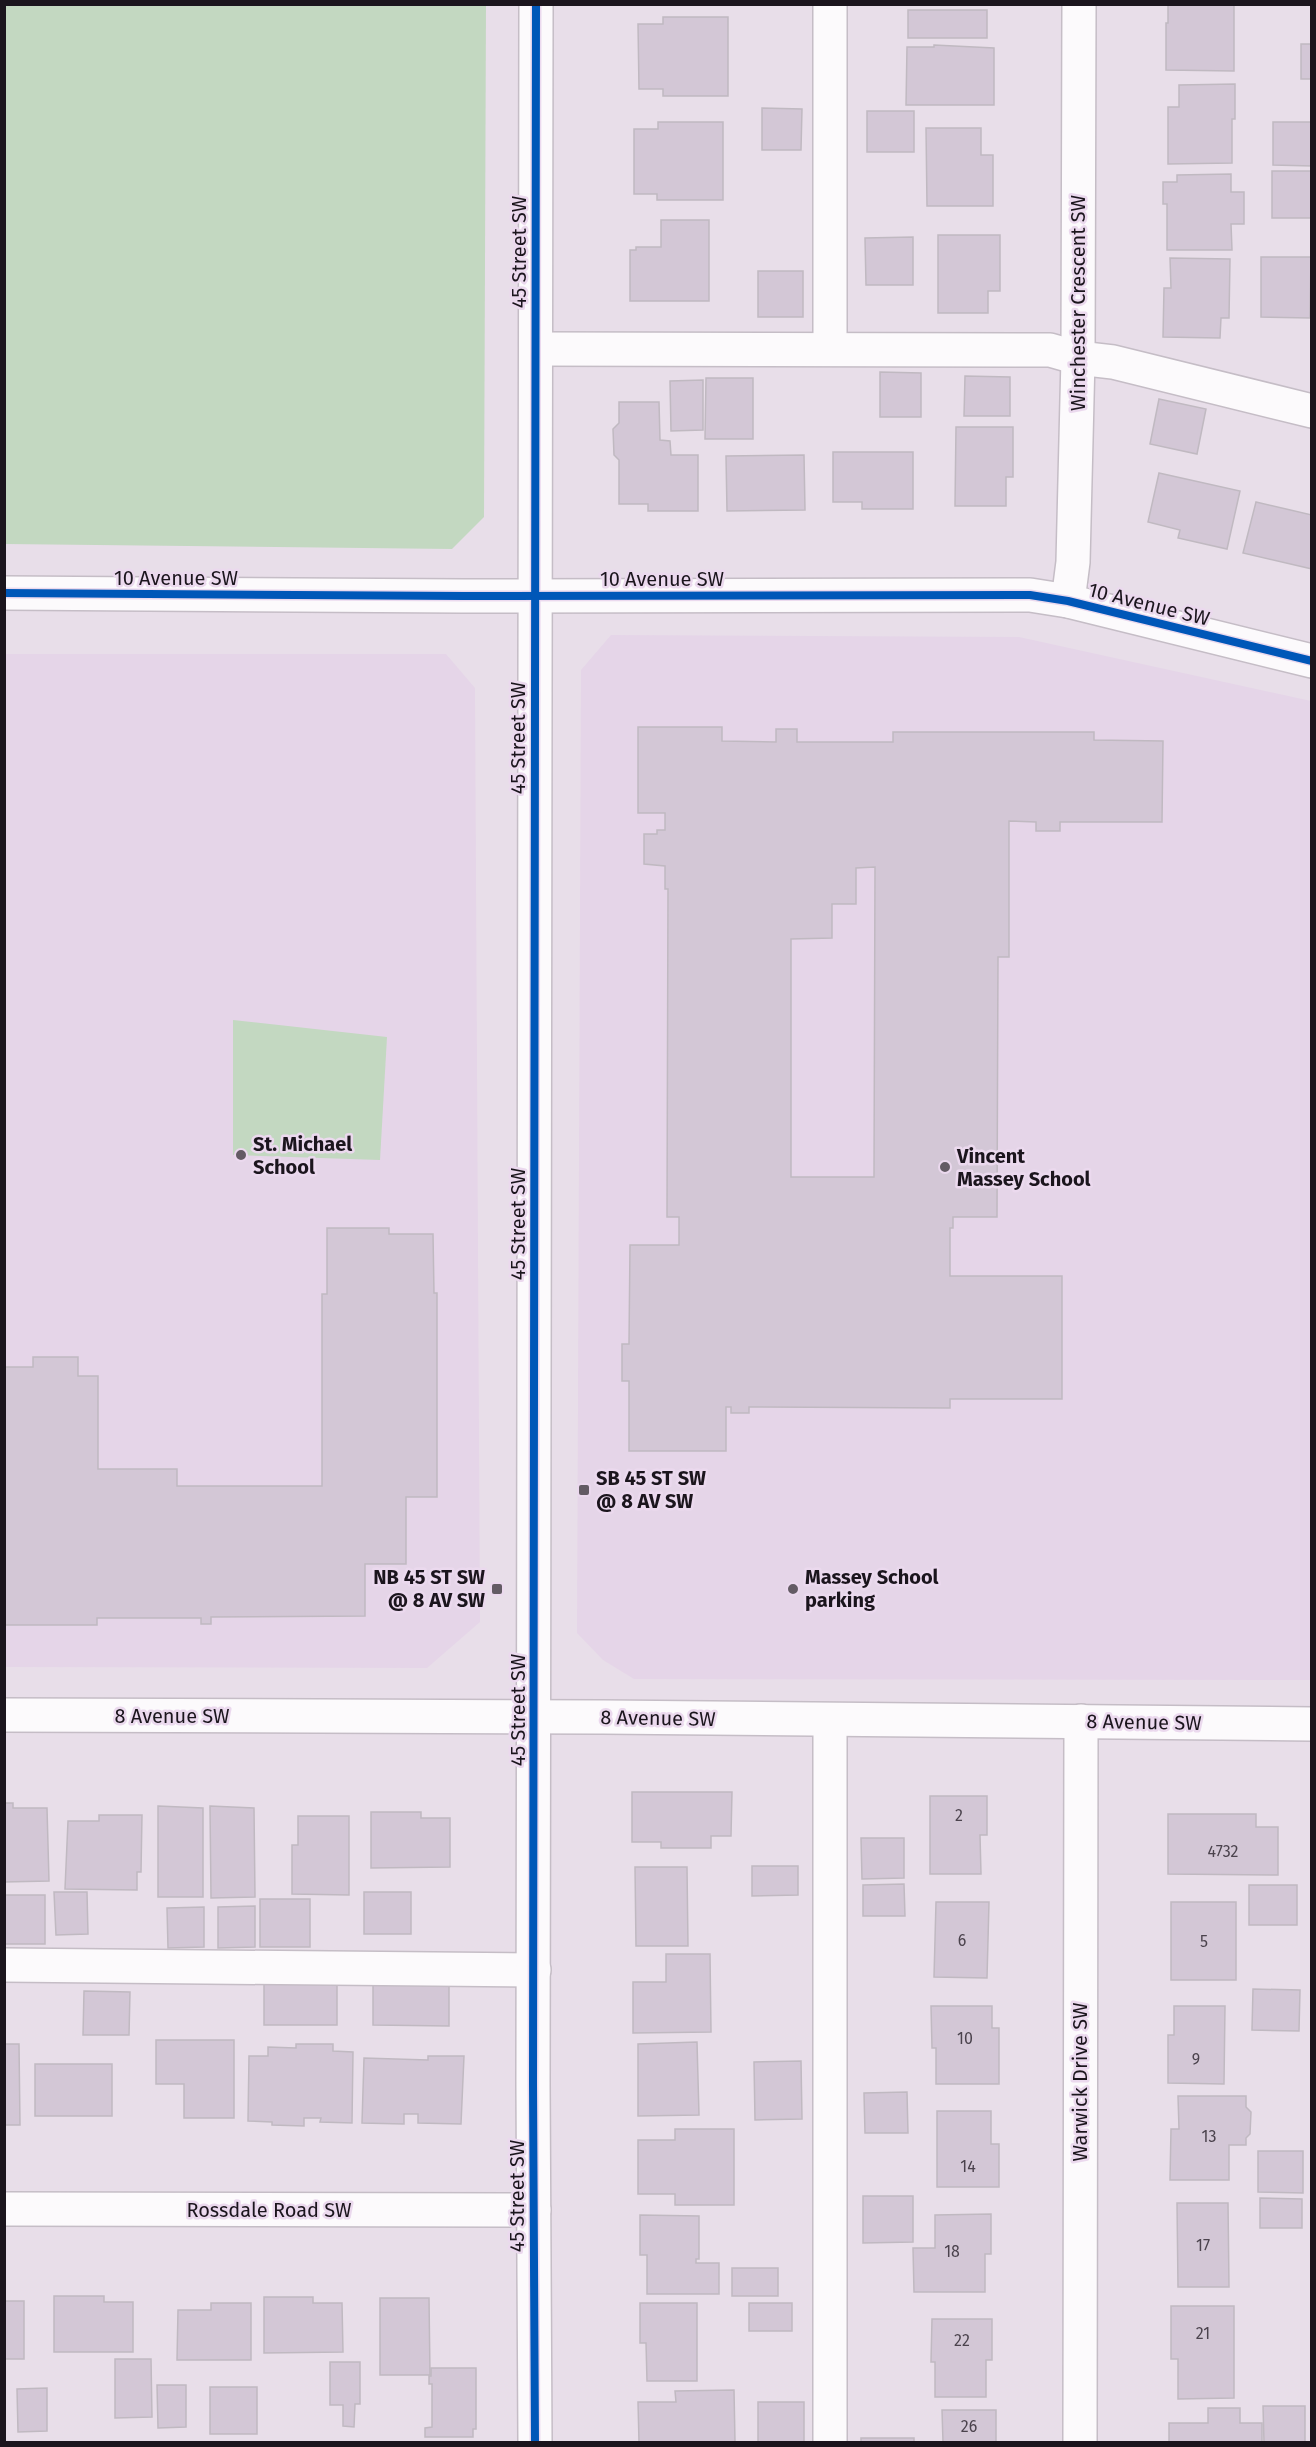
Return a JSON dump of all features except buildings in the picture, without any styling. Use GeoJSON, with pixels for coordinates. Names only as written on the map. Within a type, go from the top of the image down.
{"type":"FeatureCollection","features":[{"type":"Feature","properties":{"kind":"street","name":"45 Street SW"},"geometry":{"type":"LineString","coordinates":[[535,2442],[536,4]]}},
{"type":"Feature","properties":{"kind":"street"},"geometry":{"type":"LineString","coordinates":[[830,4],[830,348]]}},
{"type":"Feature","properties":{"kind":"street","name":"Winchester Crescent SW"},"geometry":{"type":"LineString","coordinates":[[1068,601],[1073,562],[1078,358],[1079,4]]}},
{"type":"Feature","properties":{"kind":"street"},"geometry":{"type":"LineString","coordinates":[[536,349],[1050,350],[1078,358],[1113,362],[1311,411]]}},
{"type":"Feature","properties":{"kind":"street","name":"10 Avenue SW"},"geometry":{"type":"LineString","coordinates":[[4,593],[535,596],[1030,595],[1068,601],[1311,661]]}},
{"type":"Feature","properties":{"kind":"street","name":"8 Avenue SW"},"geometry":{"type":"LineString","coordinates":[[4,1715],[1311,1724]]}},
{"type":"Feature","properties":{"kind":"street"},"geometry":{"type":"LineString","coordinates":[[830,1720],[830,2442]]}},
{"type":"Feature","properties":{"kind":"street","name":"Warwick Drive SW"},"geometry":{"type":"LineString","coordinates":[[1080,2442],[1081,1721]]}},
{"type":"Feature","properties":{"kind":"street"},"geometry":{"type":"LineString","coordinates":[[4,1965],[534,1970]]}},
{"type":"Feature","properties":{"kind":"street","name":"Rossdale Road SW"},"geometry":{"type":"LineString","coordinates":[[4,2209],[534,2210]]}},
{"type":"Feature","properties":{"kind":"shaded area","name":"Vincent Massey School"},"geometry":{"type":"Polygon","coordinates":[[[611,635],[1019,637],[1311,701],[1311,1680],[634,1679],[603,1660],[577,1633],[581,670],[611,635]]]}},
{"type":"Feature","properties":{"kind":"shaded area","name":"St. Michael School"},"geometry":{"type":"Polygon","coordinates":[[[5,654],[446,654],[475,688],[480,1622],[427,1668],[5,1667],[5,654]]]}},
{"type":"Feature","properties":{"kind":"green space"},"geometry":{"type":"Polygon","coordinates":[[[5,4],[486,5],[484,517],[452,549],[5,544],[5,4]]]}},
{"type":"Feature","properties":{"kind":"green space"},"geometry":{"type":"Polygon","coordinates":[[[233,1020],[387,1037],[380,1160],[233,1155],[233,1020]]]}},
{"type":"Feature","properties":{"kind":"cycle path"},"geometry":{"type":"LineString","coordinates":[[535,2442],[533,2084],[536,4]]}},
{"type":"Feature","properties":{"kind":"cycle path"},"geometry":{"type":"LineString","coordinates":[[4,593],[463,596],[1030,595],[1068,601],[1312,661]]}},
{"type":"Feature","properties":{"kind":"place","name":"St. Michael School"},"geometry":{"type":"Point","coordinates":[241,1155]}},
{"type":"Feature","properties":{"kind":"place","name":"Vincent Massey School"},"geometry":{"type":"Point","coordinates":[945,1167]}},
{"type":"Feature","properties":{"kind":"place","name":"SB 45 ST SW @ 8 AV SW"},"geometry":{"type":"Point","coordinates":[584,1490]}},
{"type":"Feature","properties":{"kind":"place","name":"NB 45 ST SW @ 8 AV SW"},"geometry":{"type":"Point","coordinates":[497,1589]}},
{"type":"Feature","properties":{"kind":"place","name":"Massey School parking"},"geometry":{"type":"Point","coordinates":[793,1589]}}]}
